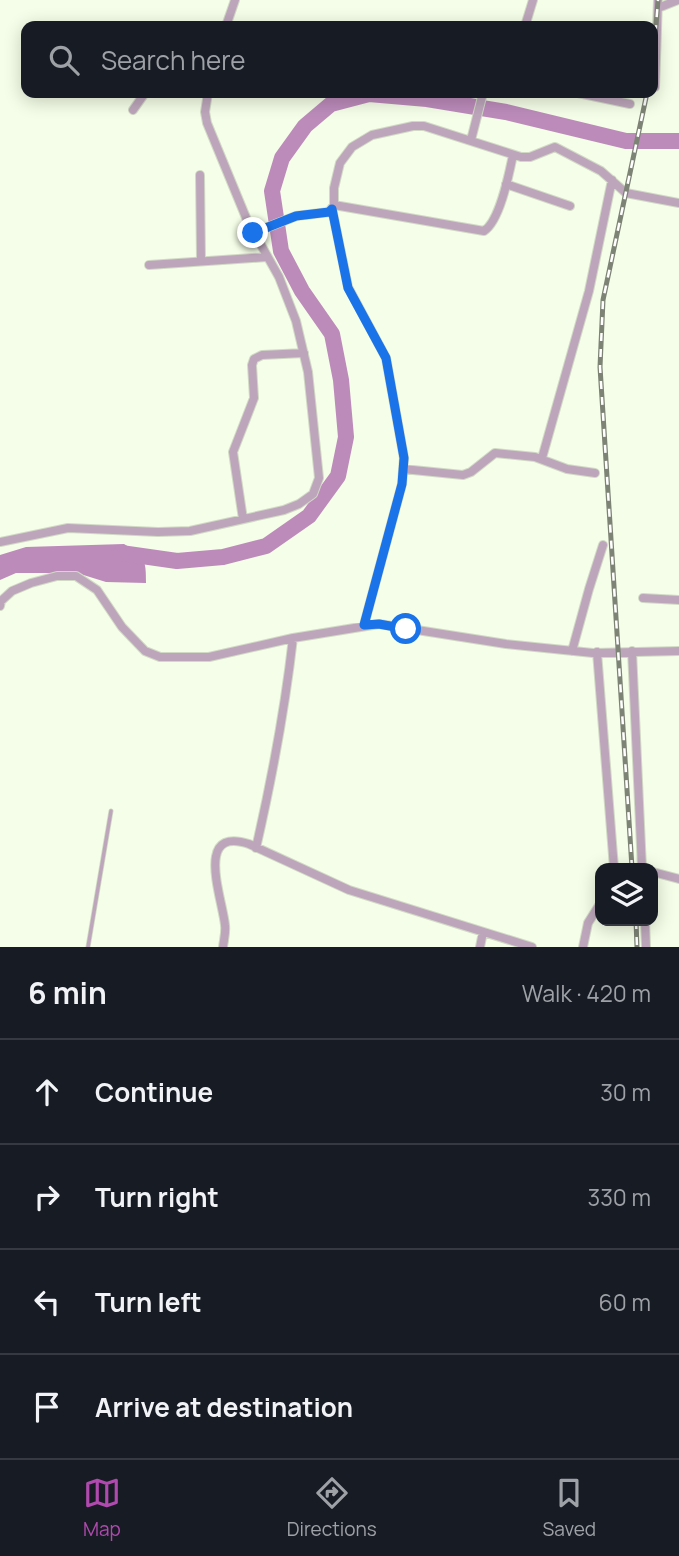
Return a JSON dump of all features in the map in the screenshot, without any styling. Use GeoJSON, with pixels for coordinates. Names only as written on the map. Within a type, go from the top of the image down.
{"type":"FeatureCollection","features":[{"type":"Feature","properties":{"kind":"street"},"geometry":{"type":"LineString","coordinates":[[228,21],[235,0]]}},
{"type":"Feature","properties":{"kind":"street"},"geometry":{"type":"LineString","coordinates":[[526,21],[533,0]]}},
{"type":"Feature","properties":{"kind":"street"},"geometry":{"type":"LineString","coordinates":[[658,4],[678,0]]}},
{"type":"Feature","properties":{"kind":"street"},"geometry":{"type":"LineString","coordinates":[[133,110],[141,98]]}},
{"type":"Feature","properties":{"kind":"street"},"geometry":{"type":"LineString","coordinates":[[0,542],[68,528],[190,531],[299,504],[313,494],[317,487],[319,478],[308,372],[292,310],[253,233],[207,123],[207,98]]}},
{"type":"Feature","properties":{"kind":"street"},"geometry":{"type":"LineString","coordinates":[[471,140],[482,98]]}},
{"type":"Feature","properties":{"kind":"street"},"geometry":{"type":"LineString","coordinates":[[602,98],[630,104]]}},
{"type":"Feature","properties":{"kind":"street"},"geometry":{"type":"LineString","coordinates":[[364,625],[389,537],[404,469],[402,442],[386,358],[348,288],[333,207],[340,163],[352,148],[372,135],[413,126],[424,127],[513,155],[530,156],[555,147],[601,171],[626,193],[679,203]]}},
{"type":"Feature","properties":{"kind":"street"},"geometry":{"type":"LineString","coordinates":[[333,207],[484,231],[491,225],[513,155]]}},
{"type":"Feature","properties":{"kind":"street"},"geometry":{"type":"LineString","coordinates":[[200,175],[201,260]]}},
{"type":"Feature","properties":{"kind":"street"},"geometry":{"type":"LineString","coordinates":[[542,458],[589,291],[612,180]]}},
{"type":"Feature","properties":{"kind":"street"},"geometry":{"type":"LineString","coordinates":[[506,184],[570,206]]}},
{"type":"Feature","properties":{"kind":"street"},"geometry":{"type":"LineString","coordinates":[[253,233],[296,216],[329,212],[333,207]]}},
{"type":"Feature","properties":{"kind":"street"},"geometry":{"type":"LineString","coordinates":[[149,265],[267,257]]}},
{"type":"Feature","properties":{"kind":"street"},"geometry":{"type":"LineString","coordinates":[[243,519],[233,452],[254,398],[254,359],[262,355],[304,353]]}},
{"type":"Feature","properties":{"kind":"street"},"geometry":{"type":"LineString","coordinates":[[404,469],[463,475],[495,453],[542,458],[567,470],[595,473]]}},
{"type":"Feature","properties":{"kind":"street"},"geometry":{"type":"LineString","coordinates":[[572,651],[603,545]]}},
{"type":"Feature","properties":{"kind":"street"},"geometry":{"type":"LineString","coordinates":[[0,606],[1,601],[12,591],[31,583],[57,576],[76,576],[97,590],[122,627],[151,655],[209,657],[293,638],[379,624],[460,638],[572,651],[679,650]]}},
{"type":"Feature","properties":{"kind":"street"},"geometry":{"type":"LineString","coordinates":[[643,598],[679,600]]}},
{"type":"Feature","properties":{"kind":"street"},"geometry":{"type":"LineString","coordinates":[[256,848],[278,750],[293,638]]}},
{"type":"Feature","properties":{"kind":"street"},"geometry":{"type":"LineString","coordinates":[[632,651],[642,863]]}},
{"type":"Feature","properties":{"kind":"street"},"geometry":{"type":"LineString","coordinates":[[597,652],[614,863]]}},
{"type":"Feature","properties":{"kind":"street"},"geometry":{"type":"LineString","coordinates":[[223,947],[225,928],[216,880],[216,856],[220,847],[228,840],[256,848],[349,890],[532,947]]}},
{"type":"Feature","properties":{"kind":"street"},"geometry":{"type":"LineString","coordinates":[[658,873],[679,879]]}},
{"type":"Feature","properties":{"kind":"street"},"geometry":{"type":"LineString","coordinates":[[583,947],[588,923],[595,912]]}},
{"type":"Feature","properties":{"kind":"street"},"geometry":{"type":"LineString","coordinates":[[645,926],[646,947]]}},
{"type":"Feature","properties":{"kind":"street"},"geometry":{"type":"LineString","coordinates":[[480,947],[483,932]]}},
{"type":"Feature","properties":{"kind":"lane"},"geometry":{"type":"LineString","coordinates":[[88,947],[111,811]]}},
{"type":"Feature","properties":{"kind":"shaded area"},"geometry":{"type":"Polygon","coordinates":[[[124,544],[143,559],[146,583],[106,582],[77,573],[16,573],[0,580],[0,555],[26,547],[124,544]]]}},
{"type":"Feature","properties":{"kind":"waterway"},"geometry":{"type":"LineString","coordinates":[[121,553],[177,561],[223,557],[266,546],[309,516],[338,476],[346,437],[341,380],[332,334],[302,291],[281,251],[272,191],[282,158],[305,126],[331,104],[354,98]]}},
{"type":"Feature","properties":{"kind":"waterway"},"geometry":{"type":"LineString","coordinates":[[415,98],[506,112],[626,141],[679,141]]}},
{"type":"Feature","properties":{"kind":"railway"},"geometry":{"type":"LineString","coordinates":[[656,21],[658,0]]}},
{"type":"Feature","properties":{"kind":"railway"},"geometry":{"type":"LineString","coordinates":[[632,863],[600,367],[603,300],[646,98]]}},
{"type":"Feature","properties":{"kind":"railway"},"geometry":{"type":"LineString","coordinates":[[636,926],[637,947]]}},
{"type":"Feature","properties":{"kind":"route"},"geometry":{"type":"LineString","coordinates":[[253,233],[296,216],[329,212],[332,209],[348,288],[386,358],[404,458],[402,484],[364,625],[379,624],[406,629]]}}]}
